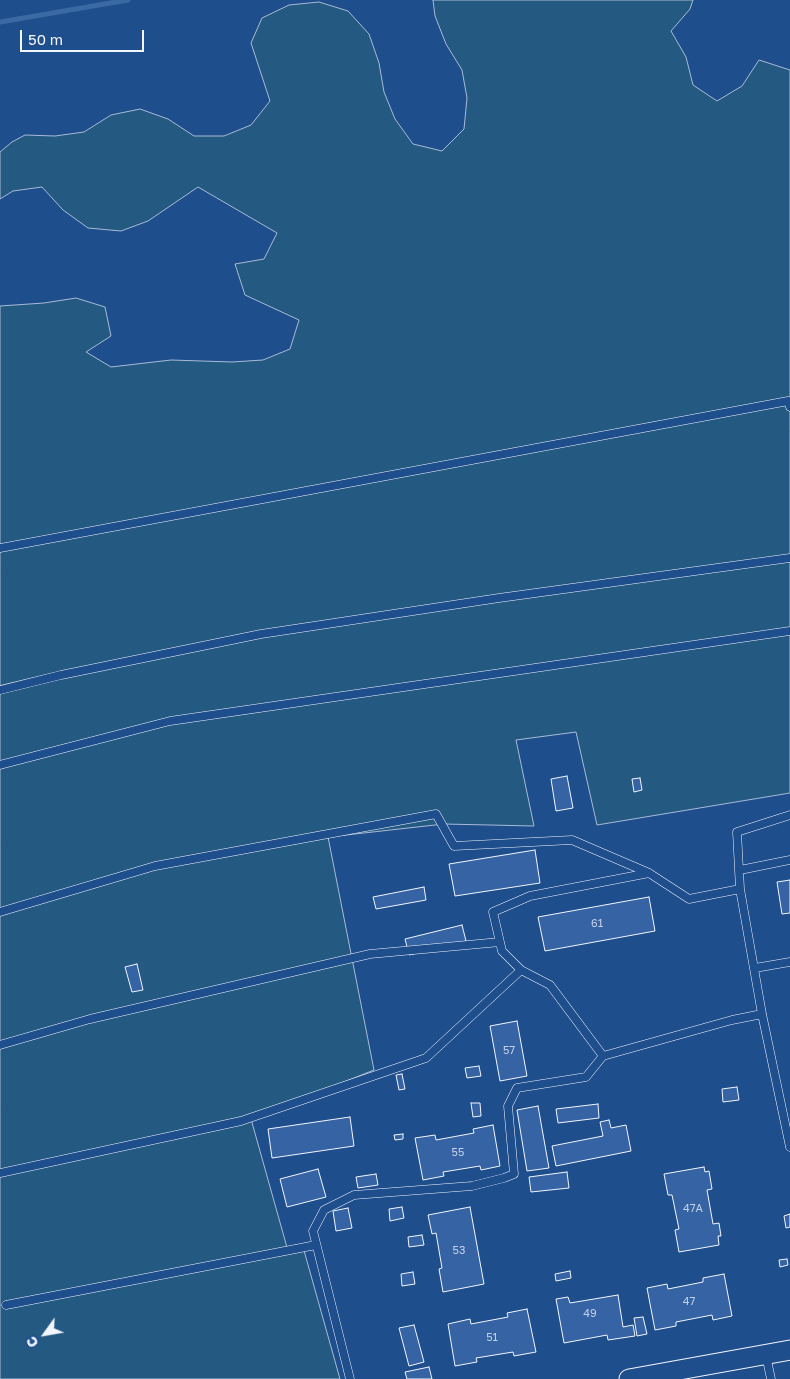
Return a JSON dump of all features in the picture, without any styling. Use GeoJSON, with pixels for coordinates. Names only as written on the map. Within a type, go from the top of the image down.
{"type":"FeatureCollection","features":[{"type":"Feature","properties":{"kind":"street"},"geometry":{"type":"LineString","coordinates":[[629,1379],[693,1371],[790,1350]]}},
{"type":"Feature","properties":{"kind":"lane"},"geometry":{"type":"LineString","coordinates":[[0,548],[788,401],[790,407]]}},
{"type":"Feature","properties":{"kind":"lane"},"geometry":{"type":"LineString","coordinates":[[0,690],[61,675],[261,634],[499,598],[790,558]]}},
{"type":"Feature","properties":{"kind":"lane"},"geometry":{"type":"LineString","coordinates":[[0,765],[170,721],[790,632]]}},
{"type":"Feature","properties":{"kind":"lane"},"geometry":{"type":"LineString","coordinates":[[0,912],[154,866],[436,814],[454,846],[572,840],[650,873],[689,899],[740,890]]}},
{"type":"Feature","properties":{"kind":"lane"},"geometry":{"type":"LineString","coordinates":[[790,815],[737,832],[740,890],[762,1014],[790,1147]]}},
{"type":"Feature","properties":{"kind":"lane"},"geometry":{"type":"LineString","coordinates":[[740,870],[790,860]]}},
{"type":"Feature","properties":{"kind":"lane"},"geometry":{"type":"LineString","coordinates":[[603,1056],[550,985],[521,970],[502,951],[492,912],[530,896],[650,873]]}},
{"type":"Feature","properties":{"kind":"lane"},"geometry":{"type":"LineString","coordinates":[[0,1045],[90,1020],[370,954],[500,942]]}},
{"type":"Feature","properties":{"kind":"lane"},"geometry":{"type":"LineString","coordinates":[[755,968],[790,962]]}},
{"type":"Feature","properties":{"kind":"lane"},"geometry":{"type":"LineString","coordinates":[[0,1173],[241,1121],[426,1058],[521,970]]}},
{"type":"Feature","properties":{"kind":"lane"},"geometry":{"type":"LineString","coordinates":[[350,1379],[313,1231],[324,1210],[354,1195],[472,1186],[514,1174],[508,1106],[517,1088],[586,1077],[603,1056],[732,1020],[762,1014]]}},
{"type":"Feature","properties":{"kind":"lane"},"geometry":{"type":"LineString","coordinates":[[6,1305],[316,1245]]}},
{"type":"Feature","properties":{"kind":"lane"},"geometry":{"type":"LineString","coordinates":[[766,1355],[771,1379]]}},
{"type":"Feature","properties":{"kind":"shaded area"},"geometry":{"type":"Polygon","coordinates":[[[433,0],[693,0],[690,9],[671,31],[686,57],[693,85],[717,101],[742,86],[759,60],[790,70],[790,793],[597,825],[576,732],[516,740],[534,826],[444,824],[328,837],[374,1070],[251,1119],[288,1251],[303,1247],[340,1379],[0,1379],[0,306],[44,303],[76,298],[105,307],[111,336],[86,352],[111,367],[171,360],[232,362],[263,360],[290,349],[299,320],[245,295],[235,264],[264,259],[277,233],[198,187],[148,221],[121,231],[88,228],[63,210],[42,187],[13,191],[0,199],[0,152],[12,142],[25,135],[55,136],[84,132],[111,115],[140,109],[168,119],[194,136],[224,136],[251,125],[270,101],[251,43],[262,18],[289,5],[319,2],[348,11],[369,34],[379,63],[384,92],[395,119],[413,144],[442,151],[464,129],[467,98],[462,70],[446,44],[435,16],[433,0]]]}},
{"type":"Feature","properties":{"kind":"building"},"geometry":{"type":"Polygon","coordinates":[[[567,776],[573,808],[556,811],[551,779],[567,776]]]}},
{"type":"Feature","properties":{"kind":"building"},"geometry":{"type":"Polygon","coordinates":[[[640,778],[642,790],[634,792],[632,779],[640,778]]]}},
{"type":"Feature","properties":{"kind":"building"},"geometry":{"type":"Polygon","coordinates":[[[535,850],[540,883],[455,896],[449,864],[535,850]]]}},
{"type":"Feature","properties":{"kind":"building"},"geometry":{"type":"Polygon","coordinates":[[[790,880],[790,913],[782,914],[777,882],[790,880]]]}},
{"type":"Feature","properties":{"kind":"building"},"geometry":{"type":"Polygon","coordinates":[[[424,887],[426,900],[376,909],[373,897],[424,887]]]}},
{"type":"Feature","properties":{"kind":"building"},"geometry":{"type":"Polygon","coordinates":[[[649,897],[655,931],[545,951],[538,917],[649,897]]]}},
{"type":"Feature","properties":{"kind":"building"},"geometry":{"type":"Polygon","coordinates":[[[462,925],[466,941],[409,955],[405,939],[462,925]]]}},
{"type":"Feature","properties":{"kind":"building"},"geometry":{"type":"Polygon","coordinates":[[[137,964],[143,990],[132,992],[125,967],[137,964]]]}},
{"type":"Feature","properties":{"kind":"building"},"geometry":{"type":"Polygon","coordinates":[[[517,1021],[527,1076],[500,1081],[490,1026],[517,1021]]]}},
{"type":"Feature","properties":{"kind":"building"},"geometry":{"type":"Polygon","coordinates":[[[479,1066],[481,1076],[467,1078],[465,1068],[479,1066]]]}},
{"type":"Feature","properties":{"kind":"building"},"geometry":{"type":"Polygon","coordinates":[[[402,1074],[405,1089],[399,1090],[396,1075],[402,1074]]]}},
{"type":"Feature","properties":{"kind":"building"},"geometry":{"type":"Polygon","coordinates":[[[737,1087],[739,1100],[723,1102],[722,1089],[737,1087]]]}},
{"type":"Feature","properties":{"kind":"building"},"geometry":{"type":"Polygon","coordinates":[[[471,1103],[480,1103],[481,1116],[473,1117],[471,1103]]]}},
{"type":"Feature","properties":{"kind":"building"},"geometry":{"type":"Polygon","coordinates":[[[598,1104],[599,1118],[558,1123],[556,1109],[598,1104]]]}},
{"type":"Feature","properties":{"kind":"building"},"geometry":{"type":"Polygon","coordinates":[[[538,1106],[549,1168],[527,1171],[517,1110],[538,1106]]]}},
{"type":"Feature","properties":{"kind":"building"},"geometry":{"type":"Polygon","coordinates":[[[350,1117],[354,1146],[272,1158],[268,1129],[350,1117]]]}},
{"type":"Feature","properties":{"kind":"building"},"geometry":{"type":"Polygon","coordinates":[[[609,1120],[611,1128],[626,1125],[631,1151],[556,1166],[552,1146],[603,1136],[600,1122],[609,1120]]]}},
{"type":"Feature","properties":{"kind":"building"},"geometry":{"type":"Polygon","coordinates":[[[493,1125],[500,1166],[481,1170],[480,1166],[443,1172],[444,1176],[423,1180],[415,1138],[435,1135],[436,1140],[474,1133],[473,1129],[493,1125]]]}},
{"type":"Feature","properties":{"kind":"building"},"geometry":{"type":"Polygon","coordinates":[[[403,1134],[403,1139],[395,1140],[394,1135],[403,1134]]]}},
{"type":"Feature","properties":{"kind":"building"},"geometry":{"type":"Polygon","coordinates":[[[704,1167],[705,1172],[709,1171],[712,1189],[707,1190],[713,1224],[719,1223],[721,1236],[718,1236],[719,1245],[679,1252],[675,1230],[679,1229],[672,1195],[668,1195],[664,1174],[704,1167]]]}},
{"type":"Feature","properties":{"kind":"building"},"geometry":{"type":"Polygon","coordinates":[[[318,1169],[326,1197],[287,1207],[280,1179],[318,1169]]]}},
{"type":"Feature","properties":{"kind":"building"},"geometry":{"type":"Polygon","coordinates":[[[567,1172],[569,1188],[531,1192],[529,1177],[567,1172]]]}},
{"type":"Feature","properties":{"kind":"building"},"geometry":{"type":"Polygon","coordinates":[[[376,1174],[378,1185],[358,1188],[356,1177],[376,1174]]]}},
{"type":"Feature","properties":{"kind":"building"},"geometry":{"type":"Polygon","coordinates":[[[402,1207],[404,1218],[390,1221],[389,1209],[402,1207]]]}},
{"type":"Feature","properties":{"kind":"building"},"geometry":{"type":"Polygon","coordinates":[[[470,1207],[484,1284],[443,1292],[439,1269],[442,1268],[436,1233],[432,1234],[428,1215],[470,1207]]]}},
{"type":"Feature","properties":{"kind":"building"},"geometry":{"type":"Polygon","coordinates":[[[348,1208],[352,1228],[336,1231],[333,1211],[348,1208]]]}},
{"type":"Feature","properties":{"kind":"building"},"geometry":{"type":"Polygon","coordinates":[[[790,1214],[790,1227],[786,1228],[784,1216],[790,1214]]]}},
{"type":"Feature","properties":{"kind":"building"},"geometry":{"type":"Polygon","coordinates":[[[422,1235],[424,1245],[409,1247],[408,1237],[422,1235]]]}},
{"type":"Feature","properties":{"kind":"building"},"geometry":{"type":"Polygon","coordinates":[[[787,1259],[788,1265],[780,1267],[779,1260],[787,1259]]]}},
{"type":"Feature","properties":{"kind":"building"},"geometry":{"type":"Polygon","coordinates":[[[570,1271],[571,1278],[556,1281],[555,1274],[570,1271]]]}},
{"type":"Feature","properties":{"kind":"building"},"geometry":{"type":"Polygon","coordinates":[[[413,1272],[415,1284],[402,1286],[401,1274],[413,1272]]]}},
{"type":"Feature","properties":{"kind":"building"},"geometry":{"type":"Polygon","coordinates":[[[724,1274],[732,1316],[713,1320],[712,1315],[676,1322],[676,1326],[655,1330],[647,1288],[667,1284],[668,1289],[703,1282],[703,1278],[724,1274]]]}},
{"type":"Feature","properties":{"kind":"building"},"geometry":{"type":"Polygon","coordinates":[[[618,1295],[623,1327],[633,1325],[635,1336],[608,1340],[607,1335],[564,1343],[556,1299],[568,1297],[570,1303],[618,1295]]]}},
{"type":"Feature","properties":{"kind":"building"},"geometry":{"type":"Polygon","coordinates":[[[527,1309],[536,1352],[514,1356],[513,1352],[476,1358],[477,1362],[455,1366],[448,1324],[470,1319],[471,1324],[508,1317],[507,1313],[527,1309]]]}},
{"type":"Feature","properties":{"kind":"building"},"geometry":{"type":"Polygon","coordinates":[[[643,1317],[647,1334],[637,1336],[634,1318],[643,1317]]]}},
{"type":"Feature","properties":{"kind":"building"},"geometry":{"type":"Polygon","coordinates":[[[414,1325],[424,1362],[409,1366],[399,1328],[414,1325]]]}},
{"type":"Feature","properties":{"kind":"building"},"geometry":{"type":"Polygon","coordinates":[[[429,1367],[432,1379],[407,1379],[405,1372],[429,1367]]]}},
{"type":"Feature","properties":{"kind":"waterway"},"geometry":{"type":"LineString","coordinates":[[0,22],[128,0]]}}]}
